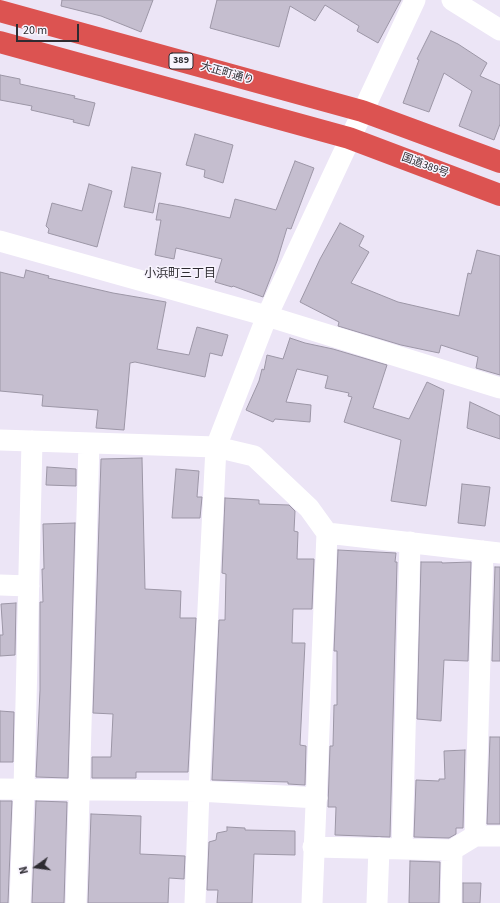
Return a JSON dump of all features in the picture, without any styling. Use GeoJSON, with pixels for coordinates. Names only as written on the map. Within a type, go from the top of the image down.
{"type":"FeatureCollection","features":[{"type":"Feature","properties":{"kind":"highway","name":"大正町通り"},"geometry":{"type":"LineString","coordinates":[[4,7],[362,111]]}},
{"type":"Feature","properties":{"kind":"highway"},"geometry":{"type":"LineString","coordinates":[[0,42],[349,138]]}},
{"type":"Feature","properties":{"kind":"highway","name":"389"},"geometry":{"type":"LineString","coordinates":[[362,111],[500,162]]}},
{"type":"Feature","properties":{"kind":"highway","name":"国道389号"},"geometry":{"type":"LineString","coordinates":[[349,138],[500,195]]}},
{"type":"Feature","properties":{"kind":"street"},"geometry":{"type":"LineString","coordinates":[[195,903],[216,447],[267,316],[349,138],[415,0]]}},
{"type":"Feature","properties":{"kind":"street"},"geometry":{"type":"LineString","coordinates":[[452,0],[500,30]]}},
{"type":"Feature","properties":{"kind":"street"},"geometry":{"type":"LineString","coordinates":[[0,241],[267,316],[500,388]]}},
{"type":"Feature","properties":{"kind":"street"},"geometry":{"type":"LineString","coordinates":[[0,440],[216,447],[254,456],[309,508],[327,533],[317,798],[313,847],[312,903]]}},
{"type":"Feature","properties":{"kind":"street"},"geometry":{"type":"LineString","coordinates":[[20,903],[32,441]]}},
{"type":"Feature","properties":{"kind":"street"},"geometry":{"type":"LineString","coordinates":[[76,903],[89,443]]}},
{"type":"Feature","properties":{"kind":"street"},"geometry":{"type":"LineString","coordinates":[[327,533],[492,552],[474,836]]}},
{"type":"Feature","properties":{"kind":"street"},"geometry":{"type":"LineString","coordinates":[[402,849],[410,542]]}},
{"type":"Feature","properties":{"kind":"street"},"geometry":{"type":"LineString","coordinates":[[0,585],[29,586]]}},
{"type":"Feature","properties":{"kind":"street"},"geometry":{"type":"LineString","coordinates":[[0,789],[199,791],[317,798]]}},
{"type":"Feature","properties":{"kind":"street"},"geometry":{"type":"LineString","coordinates":[[313,847],[452,850],[474,836],[500,836]]}},
{"type":"Feature","properties":{"kind":"street"},"geometry":{"type":"LineString","coordinates":[[377,903],[378,848]]}},
{"type":"Feature","properties":{"kind":"street"},"geometry":{"type":"LineString","coordinates":[[451,903],[452,850]]}},
{"type":"Feature","properties":{"kind":"building"},"geometry":{"type":"Polygon","coordinates":[[[62,0],[153,0],[141,32],[101,16],[61,6],[62,0]]]}},
{"type":"Feature","properties":{"kind":"building"},"geometry":{"type":"Polygon","coordinates":[[[217,0],[401,0],[378,43],[357,31],[359,26],[325,5],[315,21],[290,6],[279,47],[210,28],[217,0]]]}},
{"type":"Feature","properties":{"kind":"building"},"geometry":{"type":"Polygon","coordinates":[[[431,31],[458,44],[487,63],[480,76],[500,85],[500,124],[494,140],[459,126],[472,91],[444,73],[429,112],[403,103],[419,60],[417,59],[431,31]]]}},
{"type":"Feature","properties":{"kind":"building"},"geometry":{"type":"Polygon","coordinates":[[[0,75],[20,79],[20,84],[75,96],[74,98],[95,103],[89,126],[73,122],[74,120],[31,110],[32,106],[0,100],[0,75]]]}},
{"type":"Feature","properties":{"kind":"building"},"geometry":{"type":"Polygon","coordinates":[[[195,134],[233,145],[223,183],[204,177],[205,170],[186,165],[195,134]]]}},
{"type":"Feature","properties":{"kind":"building"},"geometry":{"type":"Polygon","coordinates":[[[295,161],[314,168],[291,229],[287,228],[277,261],[263,297],[233,286],[215,282],[222,259],[176,248],[174,259],[155,255],[161,220],[156,220],[159,203],[230,218],[235,199],[276,210],[295,161]]]}},
{"type":"Feature","properties":{"kind":"building"},"geometry":{"type":"Polygon","coordinates":[[[132,167],[161,173],[153,213],[124,207],[132,167]]]}},
{"type":"Feature","properties":{"kind":"building"},"geometry":{"type":"Polygon","coordinates":[[[89,184],[112,191],[97,247],[48,233],[49,229],[46,226],[52,203],[82,211],[89,184]]]}},
{"type":"Feature","properties":{"kind":"building"},"geometry":{"type":"Polygon","coordinates":[[[340,223],[364,236],[359,246],[369,252],[351,283],[398,302],[459,316],[468,273],[471,274],[477,250],[500,256],[500,375],[476,368],[478,357],[441,345],[439,353],[401,345],[338,326],[339,322],[300,302],[320,259],[340,223]]]}},
{"type":"Feature","properties":{"kind":"building"},"geometry":{"type":"Polygon","coordinates":[[[26,270],[49,276],[48,278],[113,293],[166,302],[157,349],[189,355],[197,327],[228,335],[222,356],[210,353],[205,377],[135,362],[130,363],[124,430],[96,428],[98,410],[42,406],[43,395],[0,391],[0,272],[24,278],[26,270]]]}},
{"type":"Feature","properties":{"kind":"building"},"geometry":{"type":"Polygon","coordinates":[[[290,338],[387,365],[373,408],[409,419],[427,382],[444,390],[426,506],[391,501],[401,440],[344,422],[352,397],[348,396],[349,393],[325,388],[328,376],[297,369],[286,402],[311,405],[310,422],[275,419],[273,422],[246,410],[259,381],[262,369],[264,370],[267,355],[283,359],[290,338]]]}},
{"type":"Feature","properties":{"kind":"building"},"geometry":{"type":"Polygon","coordinates":[[[470,402],[500,416],[500,439],[467,428],[470,402]]]}},
{"type":"Feature","properties":{"kind":"building"},"geometry":{"type":"Polygon","coordinates":[[[142,458],[145,589],[181,591],[180,618],[196,618],[188,772],[136,772],[136,778],[92,778],[92,757],[111,757],[113,714],[93,713],[101,459],[142,458]]]}},
{"type":"Feature","properties":{"kind":"building"},"geometry":{"type":"Polygon","coordinates":[[[47,467],[76,469],[76,486],[46,485],[47,467]]]}},
{"type":"Feature","properties":{"kind":"building"},"geometry":{"type":"Polygon","coordinates":[[[176,469],[199,471],[197,497],[202,497],[200,518],[172,518],[176,469]]]}},
{"type":"Feature","properties":{"kind":"building"},"geometry":{"type":"Polygon","coordinates":[[[462,484],[490,487],[485,526],[458,523],[462,484]]]}},
{"type":"Feature","properties":{"kind":"building"},"geometry":{"type":"Polygon","coordinates":[[[225,498],[259,500],[259,504],[289,505],[295,511],[294,531],[298,532],[297,559],[314,559],[312,609],[293,609],[292,643],[305,643],[300,745],[306,746],[305,785],[288,784],[288,782],[212,780],[219,620],[225,620],[226,574],[222,573],[225,498]]]}},
{"type":"Feature","properties":{"kind":"building"},"geometry":{"type":"Polygon","coordinates":[[[75,523],[68,778],[36,777],[40,690],[40,602],[43,602],[42,569],[44,569],[43,524],[75,523]]]}},
{"type":"Feature","properties":{"kind":"building"},"geometry":{"type":"Polygon","coordinates":[[[338,550],[396,553],[390,837],[335,835],[336,807],[328,807],[330,746],[333,746],[334,705],[337,705],[337,651],[334,651],[338,550]]]}},
{"type":"Feature","properties":{"kind":"building"},"geometry":{"type":"Polygon","coordinates":[[[421,562],[471,562],[468,661],[444,660],[441,721],[417,719],[421,562]]]}},
{"type":"Feature","properties":{"kind":"building"},"geometry":{"type":"Polygon","coordinates":[[[495,567],[500,567],[500,661],[492,661],[495,567]]]}},
{"type":"Feature","properties":{"kind":"building"},"geometry":{"type":"Polygon","coordinates":[[[16,603],[15,655],[0,656],[0,635],[3,635],[1,604],[16,603]]]}},
{"type":"Feature","properties":{"kind":"building"},"geometry":{"type":"Polygon","coordinates":[[[0,711],[14,712],[13,762],[0,762],[0,711]]]}},
{"type":"Feature","properties":{"kind":"building"},"geometry":{"type":"Polygon","coordinates":[[[490,737],[500,737],[500,824],[487,824],[490,737]]]}},
{"type":"Feature","properties":{"kind":"building"},"geometry":{"type":"Polygon","coordinates":[[[465,750],[463,828],[456,828],[456,834],[449,838],[414,837],[416,780],[439,781],[439,779],[445,779],[444,751],[465,750]]]}},
{"type":"Feature","properties":{"kind":"building"},"geometry":{"type":"Polygon","coordinates":[[[0,801],[12,801],[8,903],[0,903],[0,801]]]}},
{"type":"Feature","properties":{"kind":"building"},"geometry":{"type":"Polygon","coordinates":[[[36,801],[67,802],[64,903],[32,903],[36,801]]]}},
{"type":"Feature","properties":{"kind":"building"},"geometry":{"type":"Polygon","coordinates":[[[91,814],[141,816],[140,854],[185,856],[184,879],[169,878],[168,903],[88,903],[91,814]]]}},
{"type":"Feature","properties":{"kind":"building"},"geometry":{"type":"Polygon","coordinates":[[[227,827],[245,828],[245,830],[295,831],[295,855],[254,854],[252,903],[217,903],[218,890],[207,890],[209,842],[216,840],[217,833],[227,831],[227,827]]]}},
{"type":"Feature","properties":{"kind":"building"},"geometry":{"type":"Polygon","coordinates":[[[410,861],[440,862],[439,903],[409,903],[410,861]]]}},
{"type":"Feature","properties":{"kind":"building"},"geometry":{"type":"Polygon","coordinates":[[[463,883],[481,883],[480,903],[463,903],[463,883]]]}},
{"type":"Feature","properties":{"kind":"district","name":"小浜町三丁目"},"geometry":{"type":"Point","coordinates":[180,274]}}]}
